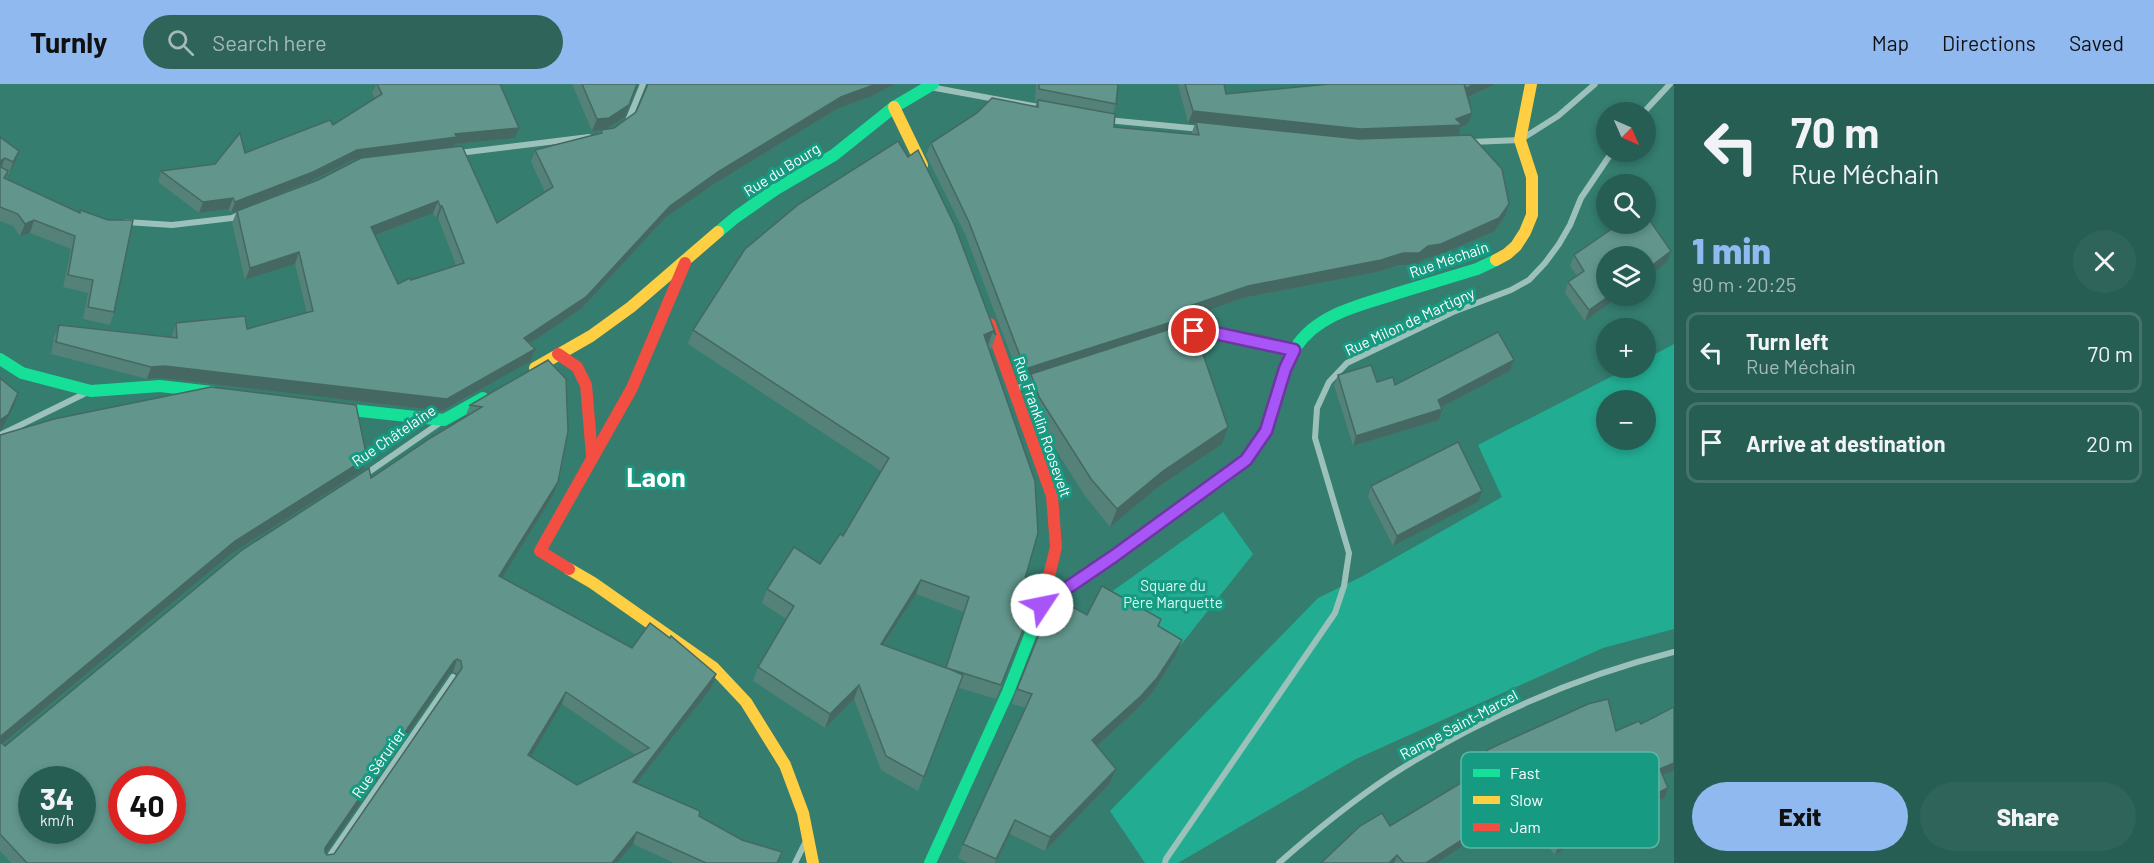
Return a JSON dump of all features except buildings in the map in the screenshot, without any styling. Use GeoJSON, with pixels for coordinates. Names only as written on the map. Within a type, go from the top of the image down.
{"type":"FeatureCollection","features":[{"type":"Feature","properties":{"kind":"street"},"geometry":{"type":"LineString","coordinates":[[622,125],[629,120],[643,84]]}},
{"type":"Feature","properties":{"kind":"street"},"geometry":{"type":"LineString","coordinates":[[1520,140],[1531,84]]}},
{"type":"Feature","properties":{"kind":"street"},"geometry":{"type":"LineString","coordinates":[[1467,142],[1520,140],[1558,116],[1595,84]]}},
{"type":"Feature","properties":{"kind":"street"},"geometry":{"type":"LineString","coordinates":[[1653,102],[1670,84]]}},
{"type":"Feature","properties":{"kind":"street"},"geometry":{"type":"LineString","coordinates":[[931,85],[1051,109]]}},
{"type":"Feature","properties":{"kind":"street","name":"Rue du Bourg"},"geometry":{"type":"LineString","coordinates":[[558,354],[591,336],[631,307],[736,217],[776,189],[834,155],[894,107],[931,85]]}},
{"type":"Feature","properties":{"kind":"street"},"geometry":{"type":"LineString","coordinates":[[894,107],[928,177]]}},
{"type":"Feature","properties":{"kind":"street"},"geometry":{"type":"LineString","coordinates":[[1096,118],[1207,130]]}},
{"type":"Feature","properties":{"kind":"street"},"geometry":{"type":"LineString","coordinates":[[447,154],[596,136]]}},
{"type":"Feature","properties":{"kind":"street","name":"Rue Méchain"},"geometry":{"type":"LineString","coordinates":[[1042,605],[1246,460],[1266,431],[1285,369],[1294,350],[1307,334],[1324,320],[1342,311],[1477,268],[1507,254],[1516,246],[1532,215],[1533,200],[1532,177],[1520,140]]}},
{"type":"Feature","properties":{"kind":"street","name":"Rue Milon de Martigny"},"geometry":{"type":"LineString","coordinates":[[1165,863],[1335,614],[1344,586],[1349,553],[1315,438],[1317,408],[1329,382],[1347,363],[1453,312],[1511,290],[1529,280],[1559,244],[1581,198],[1605,162]]}},
{"type":"Feature","properties":{"kind":"street"},"geometry":{"type":"LineString","coordinates":[[117,222],[172,225],[232,218],[252,210]]}},
{"type":"Feature","properties":{"kind":"street","name":"Rue du Bourg"},"geometry":{"type":"LineString","coordinates":[[686,260],[632,388],[540,551],[593,583],[714,668],[746,702],[784,765],[803,813],[808,837]]}},
{"type":"Feature","properties":{"kind":"street","name":"Rue Franklin Roosevelt"},"geometry":{"type":"LineString","coordinates":[[930,863],[1008,692],[1042,605],[1056,547],[1052,496],[986,313]]}},
{"type":"Feature","properties":{"kind":"street"},"geometry":{"type":"LineString","coordinates":[[1178,335],[1194,331],[1215,333],[1294,350]]}},
{"type":"Feature","properties":{"kind":"street"},"geometry":{"type":"LineString","coordinates":[[527,372],[558,354],[577,367],[586,385],[592,456]]}},
{"type":"Feature","properties":{"kind":"street"},"geometry":{"type":"LineString","coordinates":[[0,359],[22,373],[91,391],[160,386],[219,393]]}},
{"type":"Feature","properties":{"kind":"street"},"geometry":{"type":"LineString","coordinates":[[1015,389],[1037,381]]}},
{"type":"Feature","properties":{"kind":"street","name":"Rue Châtelaine"},"geometry":{"type":"LineString","coordinates":[[358,479],[444,420],[496,390]]}},
{"type":"Feature","properties":{"kind":"street"},"geometry":{"type":"LineString","coordinates":[[0,435],[91,391]]}},
{"type":"Feature","properties":{"kind":"street"},"geometry":{"type":"LineString","coordinates":[[325,406],[444,420]]}},
{"type":"Feature","properties":{"kind":"street","name":"Rampe Saint-Marcel"},"geometry":{"type":"LineString","coordinates":[[1279,863],[1320,827],[1390,776],[1471,730],[1533,701],[1652,657],[1674,652]]}},
{"type":"Feature","properties":{"kind":"street","name":"Rue Sérurier"},"geometry":{"type":"LineString","coordinates":[[325,863],[453,677]]}},
{"type":"Feature","properties":{"kind":"street"},"geometry":{"type":"LineString","coordinates":[[795,863],[808,837]]}},
{"type":"Feature","properties":{"kind":"street"},"geometry":{"type":"LineString","coordinates":[[808,837],[813,863]]}},
{"type":"Feature","properties":{"kind":"green space"},"geometry":{"type":"Polygon","coordinates":[[[1674,344],[1674,629],[1603,648],[1356,759],[1178,863],[1145,863],[1110,811],[1318,598],[1363,576],[1502,497],[1478,445],[1609,378],[1656,378],[1656,354],[1674,344]]]}},
{"type":"Feature","properties":{"kind":"green space","name":"Square du Père Marquette"},"geometry":{"type":"Polygon","coordinates":[[[1223,512],[1253,554],[1176,651],[1103,598],[1223,512]]]}},
{"type":"Feature","properties":{"kind":"traffic: fast"},"geometry":{"type":"LineString","coordinates":[[718,232],[776,189],[834,155],[894,107],[933,84]]}},
{"type":"Feature","properties":{"kind":"traffic: fast"},"geometry":{"type":"LineString","coordinates":[[1042,605],[1225,477],[1247,458],[1264,433],[1289,359],[1305,335],[1316,326],[1356,306],[1477,269],[1496,260]]}},
{"type":"Feature","properties":{"kind":"traffic: fast"},"geometry":{"type":"LineString","coordinates":[[0,359],[22,373],[91,391],[160,386],[212,392]]}},
{"type":"Feature","properties":{"kind":"traffic: fast"},"geometry":{"type":"LineString","coordinates":[[342,409],[444,420],[483,398]]}},
{"type":"Feature","properties":{"kind":"traffic: fast"},"geometry":{"type":"LineString","coordinates":[[930,863],[1008,692],[1042,605]]}},
{"type":"Feature","properties":{"kind":"traffic: slow"},"geometry":{"type":"LineString","coordinates":[[1496,260],[1516,246],[1532,215],[1532,177],[1520,140],[1531,84]]}},
{"type":"Feature","properties":{"kind":"traffic: slow"},"geometry":{"type":"LineString","coordinates":[[894,107],[922,165]]}},
{"type":"Feature","properties":{"kind":"traffic: slow"},"geometry":{"type":"LineString","coordinates":[[535,368],[591,336],[631,307],[718,232]]}},
{"type":"Feature","properties":{"kind":"traffic: slow"},"geometry":{"type":"LineString","coordinates":[[569,569],[593,583],[714,668],[746,702],[785,765],[803,813],[813,863]]}},
{"type":"Feature","properties":{"kind":"traffic: jam"},"geometry":{"type":"LineString","coordinates":[[569,569],[540,551],[632,388],[685,263]]}},
{"type":"Feature","properties":{"kind":"traffic: jam"},"geometry":{"type":"LineString","coordinates":[[990,324],[1052,496],[1056,547],[1042,605]]}},
{"type":"Feature","properties":{"kind":"traffic: jam"},"geometry":{"type":"LineString","coordinates":[[558,354],[577,367],[586,385],[592,456]]}},
{"type":"Feature","properties":{"kind":"district","name":"Laon"},"geometry":{"type":"Point","coordinates":[656,478]}},
{"type":"Feature","properties":{"kind":"route"},"geometry":{"type":"LineString","coordinates":[[1042,605],[1246,460],[1266,431],[1285,369],[1294,350],[1215,333],[1194,331]]}}]}
